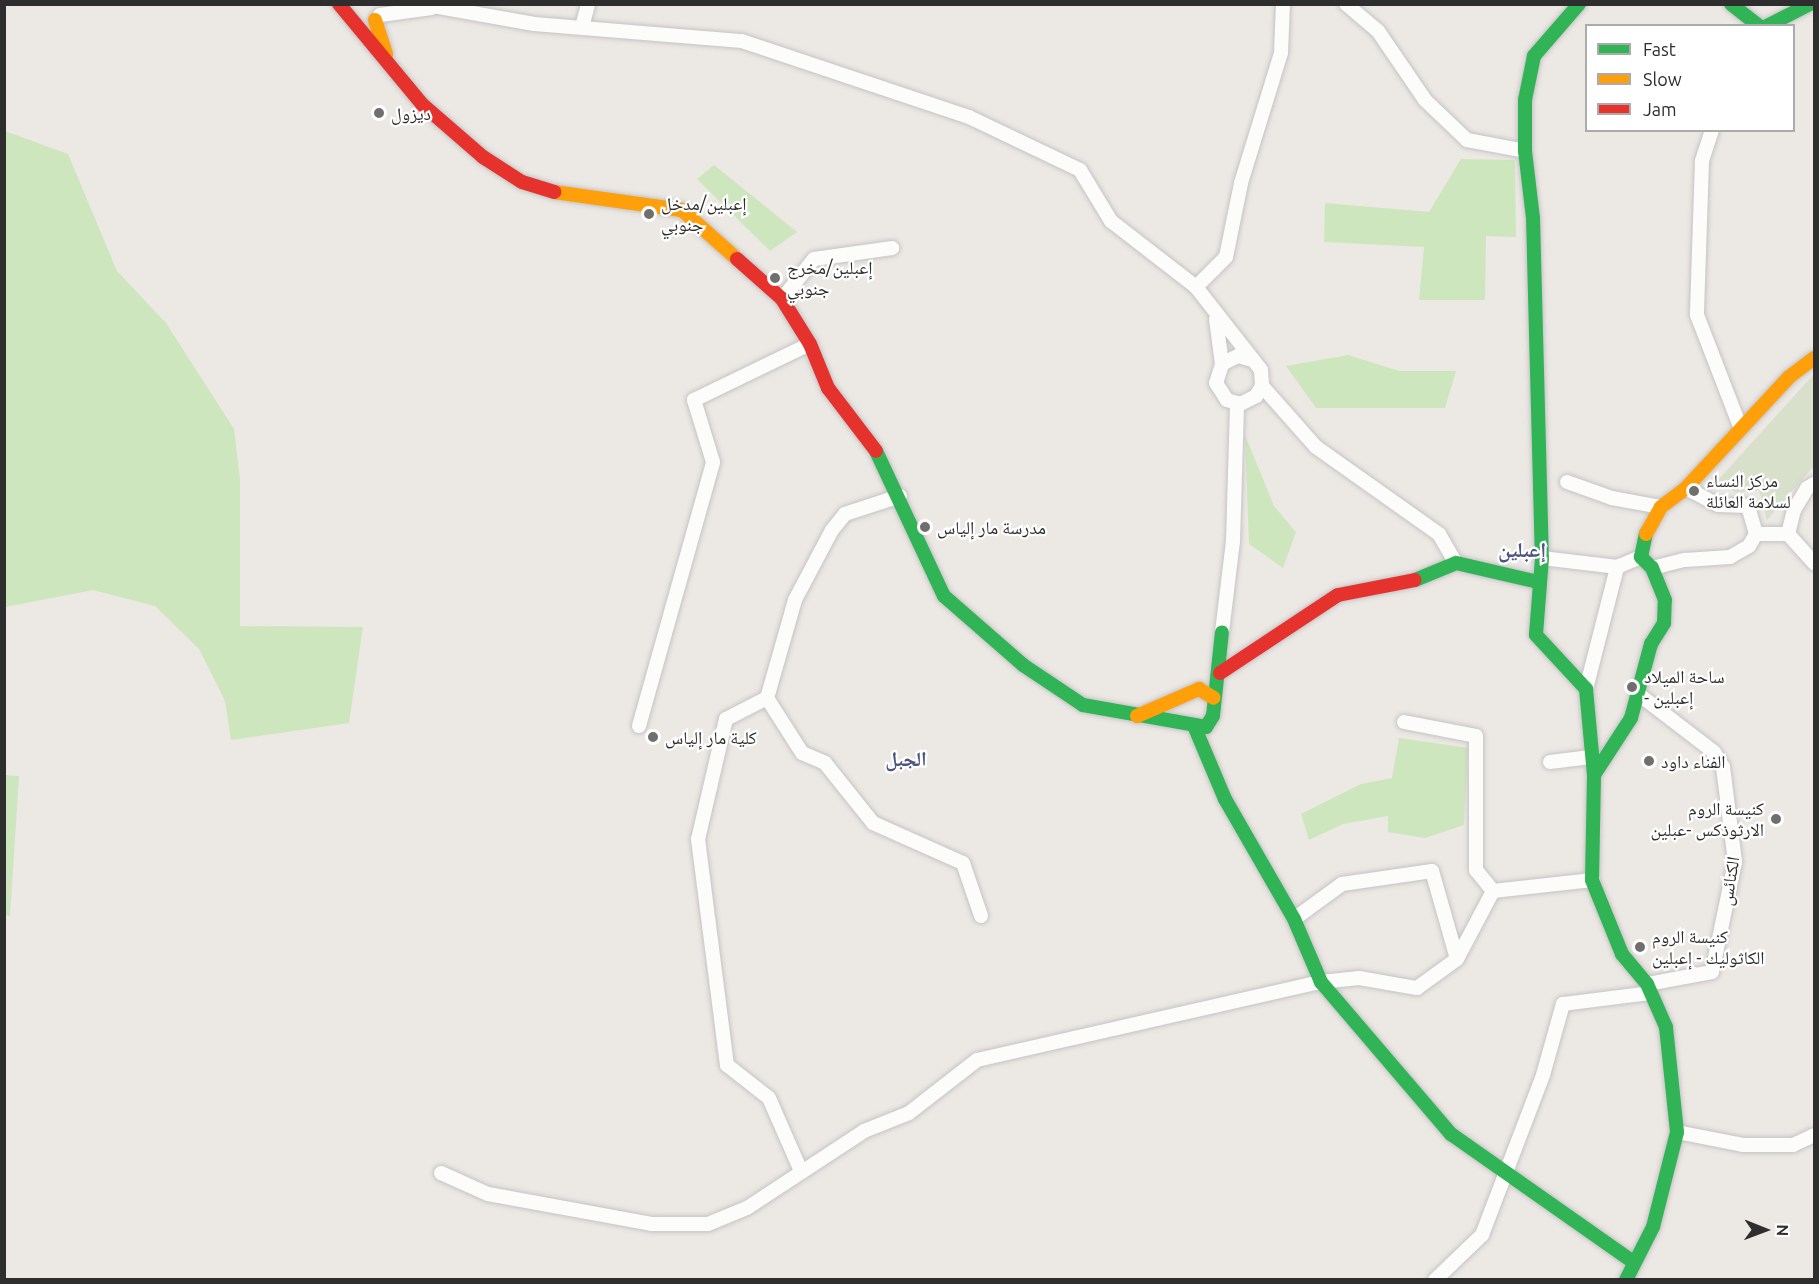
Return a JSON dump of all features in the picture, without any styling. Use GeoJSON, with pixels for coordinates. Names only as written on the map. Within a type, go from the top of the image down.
{"type":"FeatureCollection","features":[{"type":"Feature","properties":{"kind":"street"},"geometry":{"type":"LineString","coordinates":[[339,4],[423,105],[483,157],[522,182],[602,201],[682,210],[782,299],[810,344],[828,388],[871,440],[900,496],[935,581],[954,608],[1023,665],[1083,705],[1193,727],[1212,720]]}},
{"type":"Feature","properties":{"kind":"street"},"geometry":{"type":"LineString","coordinates":[[582,27],[588,4]]}},
{"type":"Feature","properties":{"kind":"street"},"geometry":{"type":"LineString","coordinates":[[1196,287],[1226,257],[1241,183],[1281,53],[1283,4]]}},
{"type":"Feature","properties":{"kind":"street"},"geometry":{"type":"LineString","coordinates":[[1346,4],[1377,31],[1425,100],[1467,140],[1526,151]]}},
{"type":"Feature","properties":{"kind":"street"},"geometry":{"type":"LineString","coordinates":[[1579,4],[1534,56],[1525,100],[1526,151],[1533,218],[1542,558],[1538,582],[1536,635],[1586,689]]}},
{"type":"Feature","properties":{"kind":"street"},"geometry":{"type":"LineString","coordinates":[[1731,4],[1756,24]]}},
{"type":"Feature","properties":{"kind":"street"},"geometry":{"type":"LineString","coordinates":[[1771,24],[1810,4]]}},
{"type":"Feature","properties":{"kind":"street"},"geometry":{"type":"LineString","coordinates":[[354,20],[379,13],[428,6],[582,27],[742,41],[969,117],[1080,170],[1111,221],[1196,287],[1261,370],[1262,386],[1316,447],[1439,534],[1456,563]]}},
{"type":"Feature","properties":{"kind":"street"},"geometry":{"type":"LineString","coordinates":[[379,13],[392,67]]}},
{"type":"Feature","properties":{"kind":"street"},"geometry":{"type":"LineString","coordinates":[[1711,132],[1702,161],[1697,315],[1742,429]]}},
{"type":"Feature","properties":{"kind":"street"},"geometry":{"type":"LineString","coordinates":[[782,299],[814,259],[892,248]]}},
{"type":"Feature","properties":{"kind":"street"},"geometry":{"type":"LineString","coordinates":[[1214,311],[1222,364]]}},
{"type":"Feature","properties":{"kind":"street"},"geometry":{"type":"LineString","coordinates":[[639,726],[713,462],[694,400],[810,344]]}},
{"type":"Feature","properties":{"kind":"street"},"geometry":{"type":"LineString","coordinates":[[1252,360],[1238,356],[1222,364],[1216,375],[1218,389],[1237,403],[1252,400],[1262,386]]}},
{"type":"Feature","properties":{"kind":"street"},"geometry":{"type":"LineString","coordinates":[[1641,557],[1646,534],[1661,507],[1686,488],[1789,376],[1815,358]]}},
{"type":"Feature","properties":{"kind":"street"},"geometry":{"type":"LineString","coordinates":[[1211,767],[1214,698],[1220,674],[1222,632],[1233,541],[1237,403]]}},
{"type":"Feature","properties":{"kind":"street"},"geometry":{"type":"LineString","coordinates":[[1567,482],[1612,498],[1661,507]]}},
{"type":"Feature","properties":{"kind":"street"},"geometry":{"type":"LineString","coordinates":[[1788,534],[1794,510],[1807,488],[1815,484]]}},
{"type":"Feature","properties":{"kind":"street"},"geometry":{"type":"LineString","coordinates":[[1652,568],[1684,560],[1730,557],[1749,546],[1756,534],[1748,506],[1718,505],[1686,488]]}},
{"type":"Feature","properties":{"kind":"street"},"geometry":{"type":"LineString","coordinates":[[800,1169],[769,1098],[727,1065],[698,839],[726,719],[767,698],[795,600],[832,530],[845,514],[900,496]]}},
{"type":"Feature","properties":{"kind":"street"},"geometry":{"type":"LineString","coordinates":[[1756,534],[1788,534],[1815,563]]}},
{"type":"Feature","properties":{"kind":"street"},"geometry":{"type":"LineString","coordinates":[[1542,558],[1617,567],[1641,557]]}},
{"type":"Feature","properties":{"kind":"street"},"geometry":{"type":"LineString","coordinates":[[1594,775],[1631,718],[1651,644],[1664,623],[1665,600],[1652,568],[1641,557]]}},
{"type":"Feature","properties":{"kind":"street"},"geometry":{"type":"LineString","coordinates":[[1220,674],[1338,595],[1412,581],[1456,563],[1538,582]]}},
{"type":"Feature","properties":{"kind":"street"},"geometry":{"type":"LineString","coordinates":[[1617,567],[1586,689],[1589,757],[1594,775],[1592,880],[1622,954],[1649,988],[1666,1027],[1677,1132],[1653,1227],[1632,1261],[1626,1280]]}},
{"type":"Feature","properties":{"kind":"street"},"geometry":{"type":"LineString","coordinates":[[1222,632],[1185,713],[1211,767],[1294,920],[1321,982],[1451,1134],[1632,1261]]}},
{"type":"Feature","properties":{"kind":"street"},"geometry":{"type":"LineString","coordinates":[[1137,716],[1193,693],[1214,698]]}},
{"type":"Feature","properties":{"kind":"street","name":"الكنائس"},"geometry":{"type":"LineString","coordinates":[[1637,693],[1714,752],[1725,778],[1735,862],[1712,972],[1649,988]]}},
{"type":"Feature","properties":{"kind":"street"},"geometry":{"type":"LineString","coordinates":[[767,698],[802,753],[825,763],[873,823],[963,863],[981,916]]}},
{"type":"Feature","properties":{"kind":"street"},"geometry":{"type":"LineString","coordinates":[[1404,722],[1476,736],[1476,870],[1493,891]]}},
{"type":"Feature","properties":{"kind":"street"},"geometry":{"type":"LineString","coordinates":[[1550,762],[1589,757]]}},
{"type":"Feature","properties":{"kind":"street"},"geometry":{"type":"LineString","coordinates":[[1294,920],[1342,884],[1432,871],[1457,959]]}},
{"type":"Feature","properties":{"kind":"street"},"geometry":{"type":"LineString","coordinates":[[1493,891],[1592,880]]}},
{"type":"Feature","properties":{"kind":"street"},"geometry":{"type":"LineString","coordinates":[[441,1173],[488,1194],[651,1224],[708,1224],[747,1208],[800,1169],[864,1131],[909,1113],[977,1060],[1321,982],[1359,978],[1417,988],[1457,959],[1493,891]]}},
{"type":"Feature","properties":{"kind":"street"},"geometry":{"type":"LineString","coordinates":[[1435,1280],[1482,1235],[1506,1174],[1563,1004],[1649,988]]}},
{"type":"Feature","properties":{"kind":"street"},"geometry":{"type":"LineString","coordinates":[[1677,1132],[1743,1144],[1793,1145],[1815,1135]]}},
{"type":"Feature","properties":{"kind":"green space"},"geometry":{"type":"Polygon","coordinates":[[[5,131],[68,154],[117,271],[166,323],[234,429],[240,480],[240,626],[363,627],[349,723],[231,740],[225,701],[199,649],[155,606],[93,590],[5,607],[5,131]]]}},
{"type":"Feature","properties":{"kind":"green space"},"geometry":{"type":"Polygon","coordinates":[[[1461,159],[1515,160],[1516,237],[1486,236],[1485,300],[1419,300],[1424,247],[1324,242],[1325,203],[1429,212],[1461,159]]]}},
{"type":"Feature","properties":{"kind":"green space"},"geometry":{"type":"Polygon","coordinates":[[[714,165],[797,232],[770,251],[697,179],[714,165]]]}},
{"type":"Feature","properties":{"kind":"green space"},"geometry":{"type":"Polygon","coordinates":[[[1348,355],[1399,371],[1456,371],[1445,408],[1316,408],[1286,366],[1348,355]]]}},
{"type":"Feature","properties":{"kind":"green space"},"geometry":{"type":"Polygon","coordinates":[[[1814,374],[1814,466],[1767,520],[1759,490],[1736,493],[1718,480],[1814,374]]]}},
{"type":"Feature","properties":{"kind":"green space"},"geometry":{"type":"Polygon","coordinates":[[[1245,435],[1274,506],[1296,532],[1283,568],[1249,544],[1245,435]]]}},
{"type":"Feature","properties":{"kind":"green space"},"geometry":{"type":"Polygon","coordinates":[[[1399,738],[1468,748],[1464,825],[1425,838],[1388,832],[1388,816],[1343,824],[1309,840],[1301,814],[1361,784],[1392,778],[1399,738]]]}},
{"type":"Feature","properties":{"kind":"green space"},"geometry":{"type":"Polygon","coordinates":[[[5,775],[19,776],[10,916],[4,915],[5,775]]]}},
{"type":"Feature","properties":{"kind":"traffic: fast"},"geometry":{"type":"LineString","coordinates":[[1579,4],[1534,56],[1525,100],[1525,151],[1533,218],[1542,558],[1536,635],[1586,689],[1594,775]]}},
{"type":"Feature","properties":{"kind":"traffic: fast"},"geometry":{"type":"LineString","coordinates":[[1731,4],[1756,24]]}},
{"type":"Feature","properties":{"kind":"traffic: fast"},"geometry":{"type":"LineString","coordinates":[[1771,24],[1810,4]]}},
{"type":"Feature","properties":{"kind":"traffic: fast"},"geometry":{"type":"LineString","coordinates":[[876,451],[944,596],[1023,665],[1083,705],[1206,727],[1213,716],[1222,632]]}},
{"type":"Feature","properties":{"kind":"traffic: fast"},"geometry":{"type":"LineString","coordinates":[[1626,1280],[1653,1227],[1677,1132],[1666,1027],[1647,984],[1622,954],[1592,880],[1594,775],[1631,718],[1651,644],[1664,623],[1665,600],[1652,568],[1641,557],[1646,534]]}},
{"type":"Feature","properties":{"kind":"traffic: fast"},"geometry":{"type":"LineString","coordinates":[[1415,580],[1456,563],[1538,582]]}},
{"type":"Feature","properties":{"kind":"traffic: fast"},"geometry":{"type":"LineString","coordinates":[[1195,728],[1225,799],[1294,919],[1321,982],[1451,1134],[1632,1261]]}},
{"type":"Feature","properties":{"kind":"traffic: slow"},"geometry":{"type":"LineString","coordinates":[[375,20],[386,54]]}},
{"type":"Feature","properties":{"kind":"traffic: slow"},"geometry":{"type":"LineString","coordinates":[[554,192],[682,210],[737,259]]}},
{"type":"Feature","properties":{"kind":"traffic: slow"},"geometry":{"type":"LineString","coordinates":[[1646,534],[1661,507],[1686,488],[1789,377],[1814,358]]}},
{"type":"Feature","properties":{"kind":"traffic: slow"},"geometry":{"type":"LineString","coordinates":[[1137,716],[1199,689],[1214,698]]}},
{"type":"Feature","properties":{"kind":"traffic: jam"},"geometry":{"type":"LineString","coordinates":[[339,4],[423,105],[483,157],[522,182],[554,192]]}},
{"type":"Feature","properties":{"kind":"traffic: jam"},"geometry":{"type":"LineString","coordinates":[[737,259],[782,299],[810,344],[828,388],[876,451]]}},
{"type":"Feature","properties":{"kind":"traffic: jam"},"geometry":{"type":"LineString","coordinates":[[1220,673],[1338,595],[1415,580]]}},
{"type":"Feature","properties":{"kind":"place","name":"ديزول"},"geometry":{"type":"Point","coordinates":[379,113]}},
{"type":"Feature","properties":{"kind":"place","name":"إعبلين/مدخل جنوبي"},"geometry":{"type":"Point","coordinates":[649,214]}},
{"type":"Feature","properties":{"kind":"place","name":"إعبلين/مخرج جنوبي"},"geometry":{"type":"Point","coordinates":[775,278]}},
{"type":"Feature","properties":{"kind":"place","name":"مركز النساء لسلامة العائلة"},"geometry":{"type":"Point","coordinates":[1694,491]}},
{"type":"Feature","properties":{"kind":"place","name":"مدرسة مار إلياس"},"geometry":{"type":"Point","coordinates":[925,527]}},
{"type":"Feature","properties":{"kind":"place","name":"ساحة الميلاد - إعبلين"},"geometry":{"type":"Point","coordinates":[1632,687]}},
{"type":"Feature","properties":{"kind":"place","name":"كلية مار إلياس"},"geometry":{"type":"Point","coordinates":[653,737]}},
{"type":"Feature","properties":{"kind":"place","name":"الفناء داود"},"geometry":{"type":"Point","coordinates":[1649,761]}},
{"type":"Feature","properties":{"kind":"place","name":"كنيسة الروم الارثوذكس -عبلين"},"geometry":{"type":"Point","coordinates":[1776,819]}},
{"type":"Feature","properties":{"kind":"place","name":"كنيسة الروم الكاثوليك - إعبلين"},"geometry":{"type":"Point","coordinates":[1640,947]}},
{"type":"Feature","properties":{"kind":"district","name":"إعبلين"},"geometry":{"type":"Point","coordinates":[1522,549]}},
{"type":"Feature","properties":{"kind":"district","name":"الجبل"},"geometry":{"type":"Point","coordinates":[906,758]}}]}
